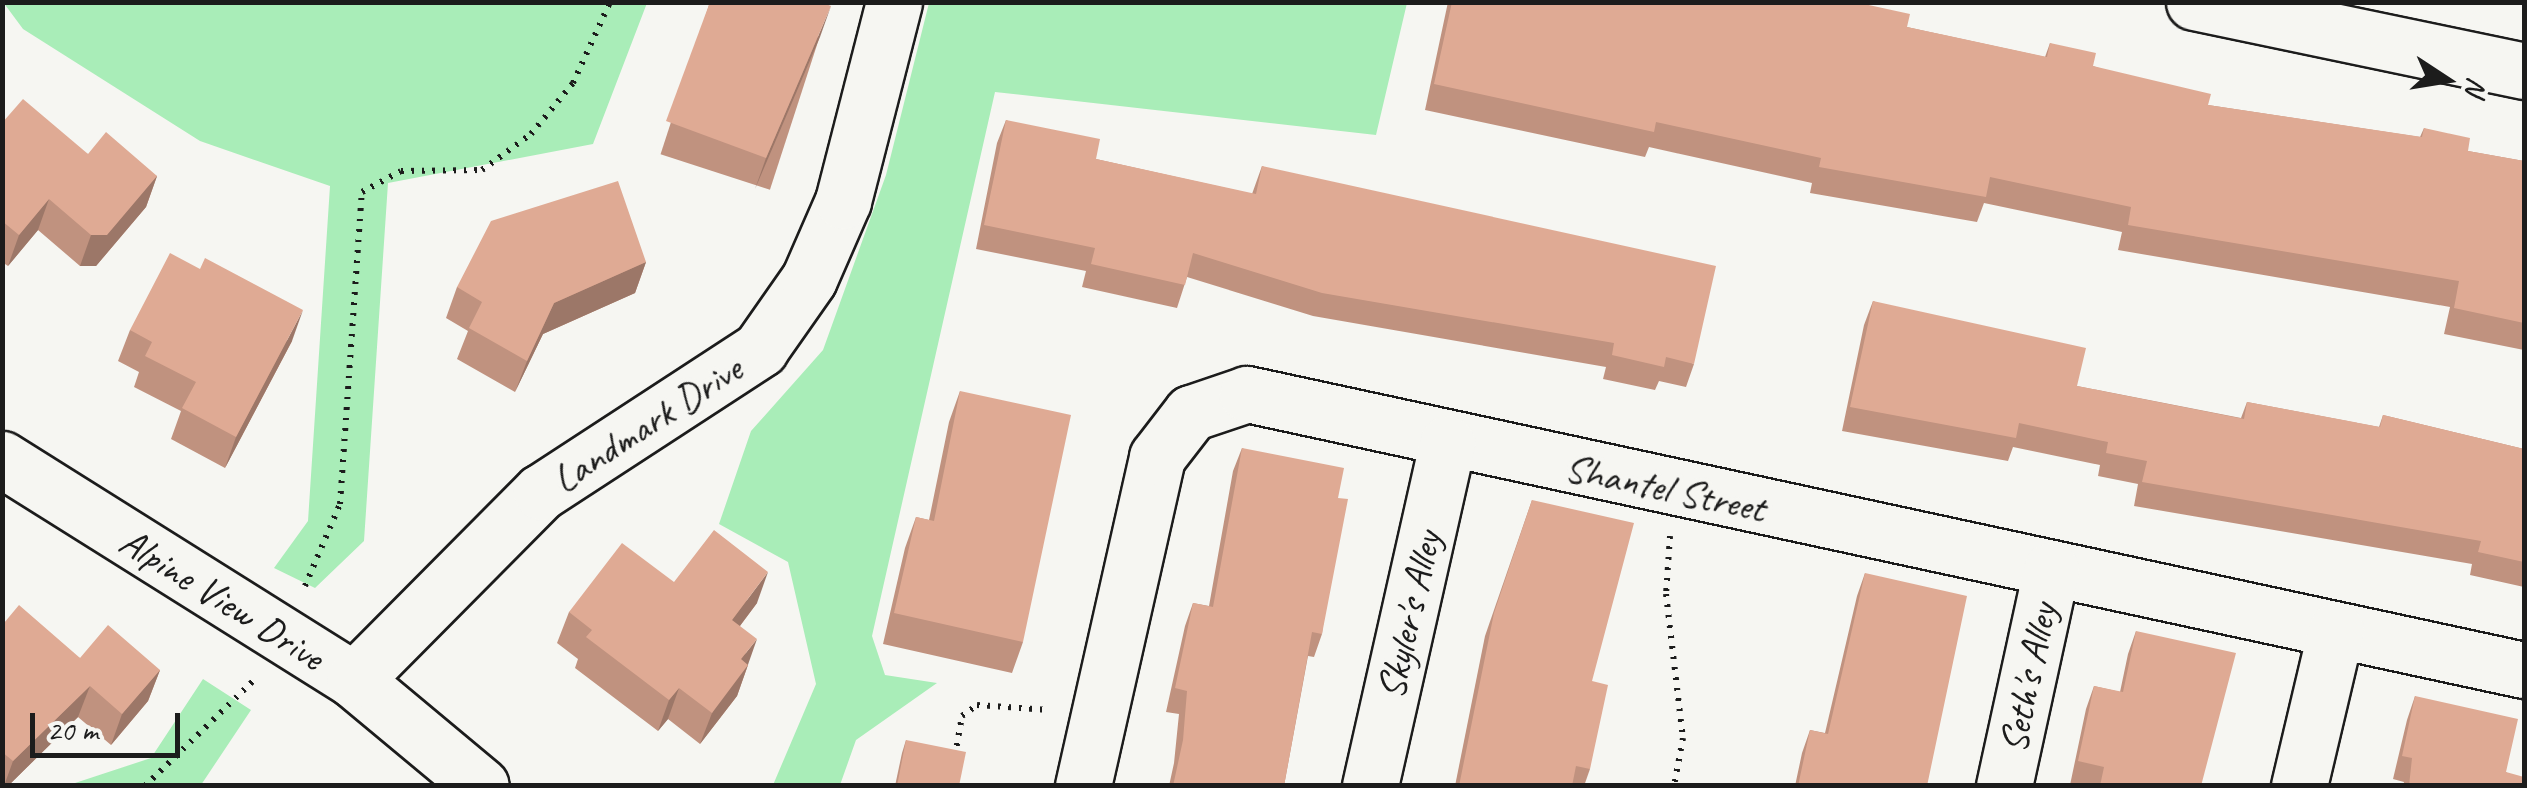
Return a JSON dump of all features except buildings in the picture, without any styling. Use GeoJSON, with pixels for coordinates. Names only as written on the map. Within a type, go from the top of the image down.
{"type":"FeatureCollection","features":[{"type":"Feature","properties":{"kind":"street","name":"Landmark Drive"},"geometry":{"type":"LineString","coordinates":[[354,680],[541,492],[760,349],[809,279],[843,201],[894,2]]}},
{"type":"Feature","properties":{"kind":"street"},"geometry":{"type":"LineString","coordinates":[[2194,2],[2524,70]]}},
{"type":"Feature","properties":{"kind":"street","name":"Shantel Street"},"geometry":{"type":"LineString","coordinates":[[1083,786],[1157,457],[1191,413],[1246,394],[1447,444],[2524,670]]}},
{"type":"Feature","properties":{"kind":"street","name":"Skyler's Alley"},"geometry":{"type":"LineString","coordinates":[[1370,786],[1447,444]]}},
{"type":"Feature","properties":{"kind":"street","name":"Alpine View Drive"},"geometry":{"type":"LineString","coordinates":[[2,459],[354,680],[481,786]]}},
{"type":"Feature","properties":{"kind":"street","name":"Seth's Alley"},"geometry":{"type":"LineString","coordinates":[[2004,786],[2051,570]]}},
{"type":"Feature","properties":{"kind":"street"},"geometry":{"type":"LineString","coordinates":[[2299,786],[2336,630]]}},
{"type":"Feature","properties":{"kind":"path"},"geometry":{"type":"LineString","coordinates":[[296,605],[340,504],[362,192],[401,171],[482,170],[531,134],[573,82],[610,2]]}},
{"type":"Feature","properties":{"kind":"path"},"geometry":{"type":"LineString","coordinates":[[1674,520],[1666,594],[1683,738],[1674,786]]}},
{"type":"Feature","properties":{"kind":"path"},"geometry":{"type":"LineString","coordinates":[[150,784],[254,679]]}},
{"type":"Feature","properties":{"kind":"path"},"geometry":{"type":"LineString","coordinates":[[952,771],[962,716],[977,705],[1050,710]]}},
{"type":"Feature","properties":{"kind":"green space"},"geometry":{"type":"Polygon","coordinates":[[[3,2],[647,3],[593,144],[388,183],[364,541],[315,588],[274,568],[308,521],[330,186],[200,141],[23,29],[3,2]]]}},
{"type":"Feature","properties":{"kind":"green space"},"geometry":{"type":"Polygon","coordinates":[[[929,3],[1407,3],[1376,135],[995,92],[872,636],[885,675],[937,683],[856,740],[840,785],[773,785],[816,684],[788,562],[719,524],[751,431],[823,350],[886,175],[929,3]]]}},
{"type":"Feature","properties":{"kind":"green space"},"geometry":{"type":"Polygon","coordinates":[[[203,679],[251,710],[201,785],[69,785],[151,758],[203,679]]]}}]}
